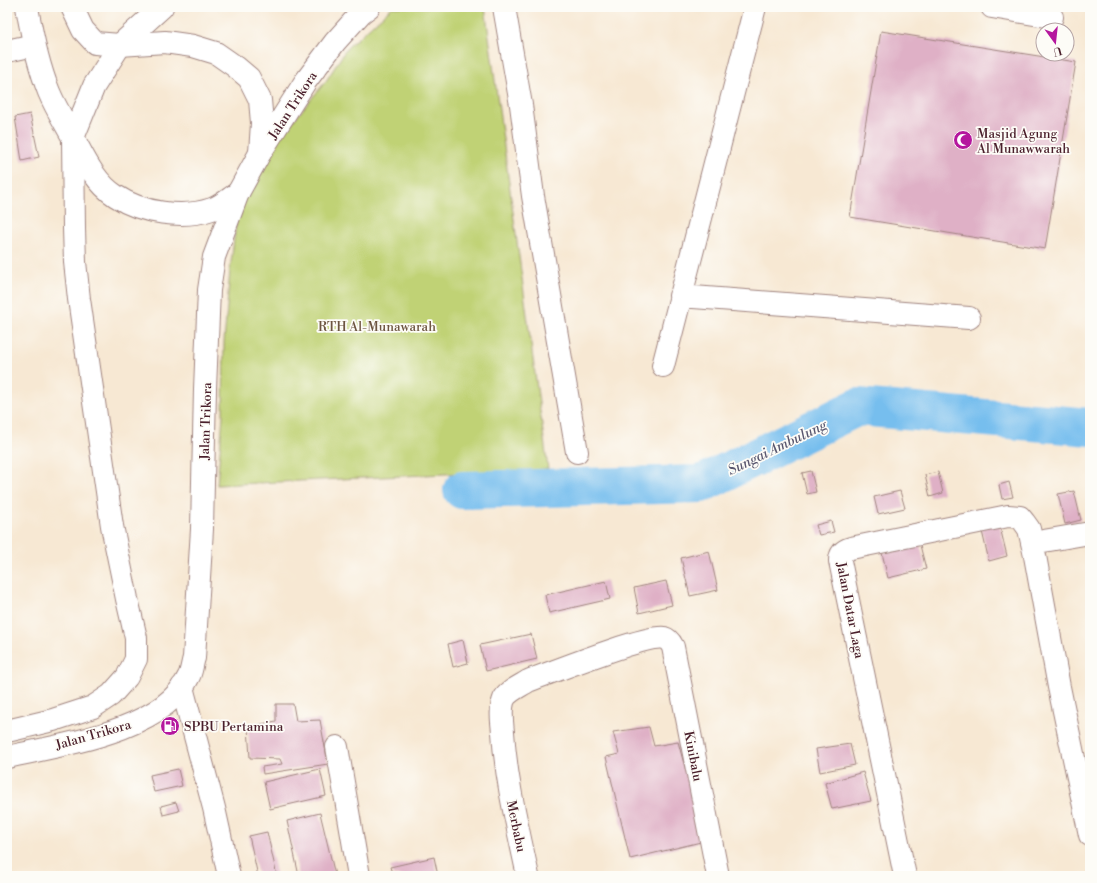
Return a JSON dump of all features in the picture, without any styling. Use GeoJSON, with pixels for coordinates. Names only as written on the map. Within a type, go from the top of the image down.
{"type":"FeatureCollection","features":[{"type":"Feature","properties":{"kind":"street"},"geometry":{"type":"LineString","coordinates":[[27,7],[34,45],[49,92],[87,164],[102,183],[115,196],[138,207],[165,213],[187,213],[213,209],[238,193]]}},
{"type":"Feature","properties":{"kind":"street"},"geometry":{"type":"LineString","coordinates":[[72,7],[82,30],[95,43],[120,45],[165,42],[193,46],[216,53],[236,66],[249,78],[260,100],[262,123],[260,153]]}},
{"type":"Feature","properties":{"kind":"street","name":"Jalan Trikora"},"geometry":{"type":"LineString","coordinates":[[7,731],[53,720],[93,707],[111,695],[127,677],[136,659],[136,638],[112,526],[79,299],[74,242],[73,138],[94,86],[120,45],[162,7]]}},
{"type":"Feature","properties":{"kind":"street","name":"Jalan Trikora"},"geometry":{"type":"LineString","coordinates":[[7,757],[116,730],[145,718],[170,701],[190,675],[194,658],[202,529],[205,390],[210,290],[214,257],[238,193],[260,153],[305,82],[335,42],[361,13],[369,7]]}},
{"type":"Feature","properties":{"kind":"street"},"geometry":{"type":"LineString","coordinates":[[504,7],[521,105],[533,196],[577,452]]}},
{"type":"Feature","properties":{"kind":"street"},"geometry":{"type":"LineString","coordinates":[[663,366],[755,7]]}},
{"type":"Feature","properties":{"kind":"street"},"geometry":{"type":"LineString","coordinates":[[992,7],[1052,17]]}},
{"type":"Feature","properties":{"kind":"street"},"geometry":{"type":"LineString","coordinates":[[7,51],[34,45]]}},
{"type":"Feature","properties":{"kind":"street"},"geometry":{"type":"LineString","coordinates":[[680,296],[969,318]]}},
{"type":"Feature","properties":{"kind":"street","name":"Jalan Datar Laga"},"geometry":{"type":"LineString","coordinates":[[905,876],[845,589],[840,561],[841,555],[845,550],[851,548],[1008,516],[1020,517],[1029,529],[1032,543]]}},
{"type":"Feature","properties":{"kind":"street"},"geometry":{"type":"LineString","coordinates":[[1090,533],[1032,543],[1059,687],[1090,835]]}},
{"type":"Feature","properties":{"kind":"street","name":"Merbabu"},"geometry":{"type":"LineString","coordinates":[[528,876],[507,776],[502,717],[505,697],[528,681],[640,642],[663,638],[666,639]]}},
{"type":"Feature","properties":{"kind":"street","name":"Kinibalu"},"geometry":{"type":"LineString","coordinates":[[666,639],[673,647],[718,876]]}},
{"type":"Feature","properties":{"kind":"street"},"geometry":{"type":"LineString","coordinates":[[182,687],[214,808],[229,876]]}},
{"type":"Feature","properties":{"kind":"street"},"geometry":{"type":"LineString","coordinates":[[337,747],[359,876]]}},
{"type":"Feature","properties":{"kind":"green space","name":"RTH Al-Munawarah"},"geometry":{"type":"Polygon","coordinates":[[[392,7],[485,7],[548,469],[217,485],[223,416],[224,342],[230,270],[238,209],[271,148],[326,81],[347,48],[392,7]]]}},
{"type":"Feature","properties":{"kind":"building","name":"Masjid Agung Al Munawwarah"},"geometry":{"type":"Polygon","coordinates":[[[881,31],[1035,55],[1035,62],[1076,62],[1045,249],[850,217],[881,31]]]}},
{"type":"Feature","properties":{"kind":"building"},"geometry":{"type":"Polygon","coordinates":[[[30,114],[39,157],[22,161],[15,117],[30,114]]]}},
{"type":"Feature","properties":{"kind":"building"},"geometry":{"type":"Polygon","coordinates":[[[811,471],[816,492],[807,494],[802,473],[811,471]]]}},
{"type":"Feature","properties":{"kind":"building"},"geometry":{"type":"Polygon","coordinates":[[[938,472],[943,493],[930,497],[925,475],[938,472]]]}},
{"type":"Feature","properties":{"kind":"building"},"geometry":{"type":"Polygon","coordinates":[[[1009,482],[1013,497],[1002,499],[999,485],[1009,482]]]}},
{"type":"Feature","properties":{"kind":"building"},"geometry":{"type":"Polygon","coordinates":[[[900,491],[905,508],[878,514],[874,497],[900,491]]]}},
{"type":"Feature","properties":{"kind":"building"},"geometry":{"type":"Polygon","coordinates":[[[1074,491],[1081,520],[1065,524],[1058,494],[1074,491]]]}},
{"type":"Feature","properties":{"kind":"building"},"geometry":{"type":"Polygon","coordinates":[[[831,521],[834,532],[819,535],[816,525],[831,521]]]}},
{"type":"Feature","properties":{"kind":"building"},"geometry":{"type":"Polygon","coordinates":[[[999,523],[1007,556],[989,561],[981,527],[999,523]]]}},
{"type":"Feature","properties":{"kind":"building"},"geometry":{"type":"Polygon","coordinates":[[[920,545],[926,569],[888,578],[882,553],[920,545]]]}},
{"type":"Feature","properties":{"kind":"building"},"geometry":{"type":"Polygon","coordinates":[[[709,551],[718,590],[690,596],[681,558],[709,551]]]}},
{"type":"Feature","properties":{"kind":"building"},"geometry":{"type":"Polygon","coordinates":[[[606,581],[610,599],[549,613],[545,595],[606,581]]]}},
{"type":"Feature","properties":{"kind":"building"},"geometry":{"type":"Polygon","coordinates":[[[666,581],[672,605],[639,613],[634,588],[666,581]]]}},
{"type":"Feature","properties":{"kind":"building"},"geometry":{"type":"Polygon","coordinates":[[[531,634],[537,659],[486,671],[480,645],[531,634]]]}},
{"type":"Feature","properties":{"kind":"building"},"geometry":{"type":"Polygon","coordinates":[[[463,640],[468,663],[453,667],[448,644],[463,640]]]}},
{"type":"Feature","properties":{"kind":"building"},"geometry":{"type":"Polygon","coordinates":[[[276,704],[293,704],[296,721],[320,720],[328,764],[263,774],[262,767],[282,764],[280,759],[250,758],[248,727],[276,721],[276,704]]]}},
{"type":"Feature","properties":{"kind":"building"},"geometry":{"type":"Polygon","coordinates":[[[649,727],[654,746],[678,742],[705,841],[630,859],[606,757],[619,754],[613,732],[649,727]]]}},
{"type":"Feature","properties":{"kind":"building"},"geometry":{"type":"Polygon","coordinates":[[[850,744],[855,765],[820,772],[816,749],[850,744]]]}},
{"type":"Feature","properties":{"kind":"building"},"geometry":{"type":"Polygon","coordinates":[[[178,769],[182,786],[154,792],[150,775],[178,769]]]}},
{"type":"Feature","properties":{"kind":"building"},"geometry":{"type":"Polygon","coordinates":[[[320,769],[326,796],[270,809],[264,782],[320,769]]]}},
{"type":"Feature","properties":{"kind":"building"},"geometry":{"type":"Polygon","coordinates":[[[863,772],[871,801],[832,809],[825,783],[863,772]]]}},
{"type":"Feature","properties":{"kind":"building"},"geometry":{"type":"Polygon","coordinates":[[[176,802],[179,811],[163,815],[161,806],[176,802]]]}},
{"type":"Feature","properties":{"kind":"building"},"geometry":{"type":"Polygon","coordinates":[[[320,813],[335,875],[299,876],[287,821],[320,813]]]}},
{"type":"Feature","properties":{"kind":"building"},"geometry":{"type":"Polygon","coordinates":[[[267,832],[277,876],[258,876],[249,836],[267,832]]]}},
{"type":"Feature","properties":{"kind":"building"},"geometry":{"type":"Polygon","coordinates":[[[434,857],[438,876],[393,876],[390,867],[434,857]]]}},
{"type":"Feature","properties":{"kind":"waterway","name":"Sungai Ambulung"},"geometry":{"type":"LineString","coordinates":[[462,490],[701,484],[858,407],[1090,427]]}},
{"type":"Feature","properties":{"kind":"place","name":"Masjid Agung Al Munawwarah"},"geometry":{"type":"Point","coordinates":[963,140]}},
{"type":"Feature","properties":{"kind":"place","name":"SPBU Pertamina"},"geometry":{"type":"Point","coordinates":[170,726]}}]}
